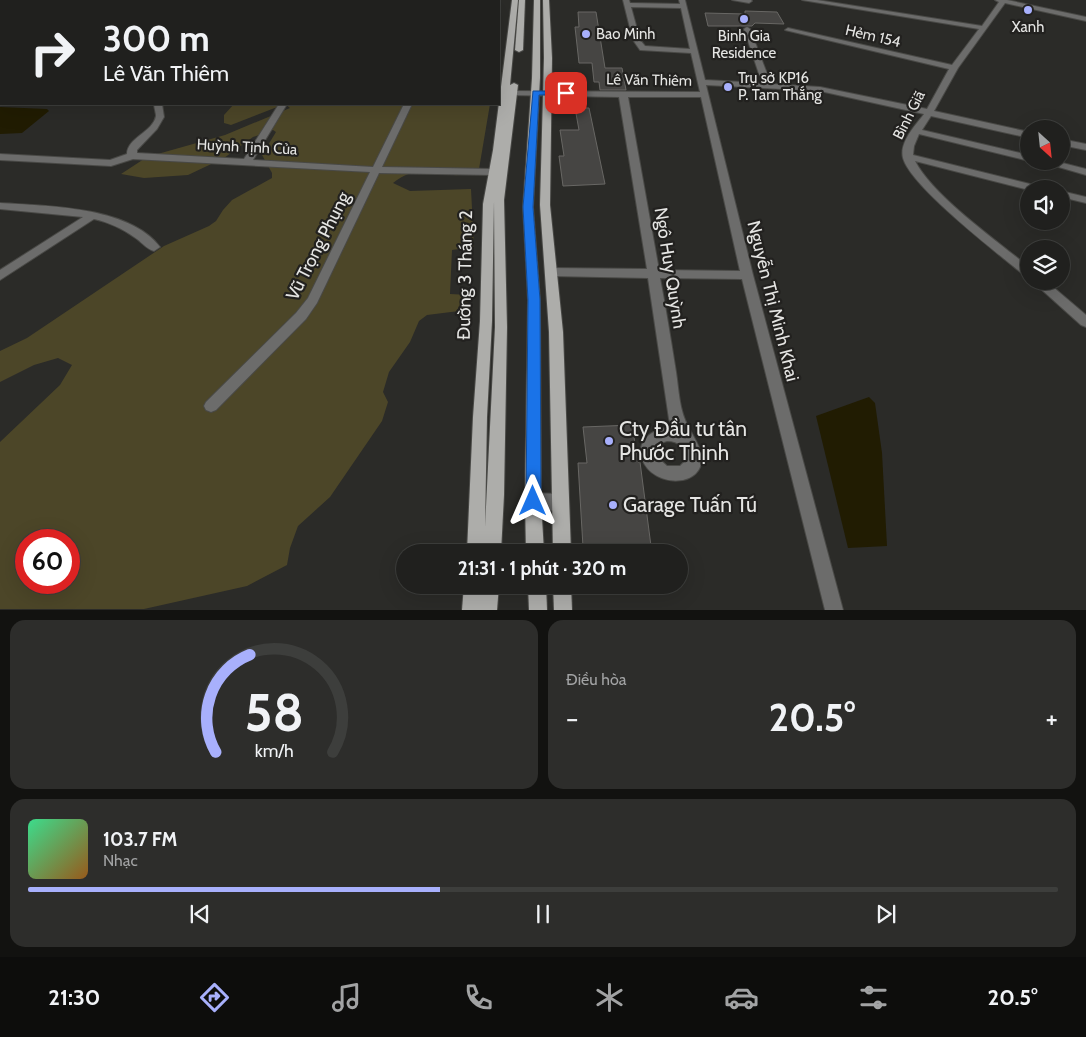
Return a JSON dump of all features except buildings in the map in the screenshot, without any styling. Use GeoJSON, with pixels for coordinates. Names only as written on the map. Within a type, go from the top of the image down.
{"type":"FeatureCollection","features":[{"type":"Feature","properties":{"kind":"main road","name":"Đường 3 Tháng 2"},"geometry":{"type":"LineString","coordinates":[[509,93],[514,0]]}},
{"type":"Feature","properties":{"kind":"main road","name":"Đường 3 Tháng 2"},"geometry":{"type":"LineString","coordinates":[[476,544],[476,494],[486,321],[487,217],[509,93],[520,46],[522,0]]}},
{"type":"Feature","properties":{"kind":"main road"},"geometry":{"type":"LineString","coordinates":[[537,0],[545,204],[556,332],[562,544]]}},
{"type":"Feature","properties":{"kind":"main road"},"geometry":{"type":"LineString","coordinates":[[535,544],[533,501],[534,300],[528,207],[530,172],[548,38],[546,0]]}},
{"type":"Feature","properties":{"kind":"main road","name":"Đường 3 Tháng 2"},"geometry":{"type":"LineString","coordinates":[[493,544],[496,495],[501,327],[497,169]]}},
{"type":"Feature","properties":{"kind":"main road"},"geometry":{"type":"LineString","coordinates":[[471,610],[472,594]]}},
{"type":"Feature","properties":{"kind":"main road"},"geometry":{"type":"LineString","coordinates":[[488,610],[489,594]]}},
{"type":"Feature","properties":{"kind":"main road"},"geometry":{"type":"LineString","coordinates":[[537,594],[538,610]]}},
{"type":"Feature","properties":{"kind":"main road"},"geometry":{"type":"LineString","coordinates":[[562,594],[563,610]]}},
{"type":"Feature","properties":{"kind":"street"},"geometry":{"type":"LineString","coordinates":[[735,0],[749,1]]}},
{"type":"Feature","properties":{"kind":"street"},"geometry":{"type":"LineString","coordinates":[[805,0],[984,28]]}},
{"type":"Feature","properties":{"kind":"street"},"geometry":{"type":"LineString","coordinates":[[1002,0],[1086,19]]}},
{"type":"Feature","properties":{"kind":"street","name":"Bình Giã"},"geometry":{"type":"LineString","coordinates":[[1002,0],[954,68],[929,113],[916,131],[909,147],[908,157],[914,170],[932,190],[1020,265]]}},
{"type":"Feature","properties":{"kind":"street"},"geometry":{"type":"LineString","coordinates":[[682,3],[627,3],[637,40],[643,48],[665,51],[692,51]]}},
{"type":"Feature","properties":{"kind":"street","name":"Nguyễn Thị Minh Khai"},"geometry":{"type":"LineString","coordinates":[[682,3],[692,51],[737,226],[747,275],[834,610]]}},
{"type":"Feature","properties":{"kind":"street"},"geometry":{"type":"LineString","coordinates":[[747,29],[767,85]]}},
{"type":"Feature","properties":{"kind":"street","name":"Hẻm 154"},"geometry":{"type":"LineString","coordinates":[[788,30],[954,68]]}},
{"type":"Feature","properties":{"kind":"street"},"geometry":{"type":"LineString","coordinates":[[700,82],[767,85],[852,95],[1020,133]]}},
{"type":"Feature","properties":{"kind":"street","name":"Lê Văn Thiêm"},"geometry":{"type":"LineString","coordinates":[[509,93],[703,95]]}},
{"type":"Feature","properties":{"kind":"street","name":"Ngô Huy Quỳnh"},"geometry":{"type":"LineString","coordinates":[[623,93],[676,418],[690,445]]}},
{"type":"Feature","properties":{"kind":"street"},"geometry":{"type":"LineString","coordinates":[[132,156],[132,149],[154,127],[160,118],[158,105]]}},
{"type":"Feature","properties":{"kind":"street"},"geometry":{"type":"LineString","coordinates":[[247,162],[282,105]]}},
{"type":"Feature","properties":{"kind":"street","name":"Vũ Trọng Phụng"},"geometry":{"type":"LineString","coordinates":[[211,406],[301,316],[313,300],[408,105]]}},
{"type":"Feature","properties":{"kind":"street"},"geometry":{"type":"LineString","coordinates":[[916,131],[1020,156]]}},
{"type":"Feature","properties":{"kind":"street"},"geometry":{"type":"LineString","coordinates":[[1070,144],[1086,147]]}},
{"type":"Feature","properties":{"kind":"street","name":"Huỳnh Tịnh Của"},"geometry":{"type":"LineString","coordinates":[[0,157],[110,163],[132,156],[376,170],[497,169]]}},
{"type":"Feature","properties":{"kind":"street"},"geometry":{"type":"LineString","coordinates":[[908,157],[1020,185]]}},
{"type":"Feature","properties":{"kind":"street"},"geometry":{"type":"LineString","coordinates":[[0,167],[11,158]]}},
{"type":"Feature","properties":{"kind":"street"},"geometry":{"type":"LineString","coordinates":[[1070,168],[1086,172]]}},
{"type":"Feature","properties":{"kind":"street"},"geometry":{"type":"LineString","coordinates":[[530,172],[544,172]]}},
{"type":"Feature","properties":{"kind":"street"},"geometry":{"type":"LineString","coordinates":[[1070,196],[1086,200]]}},
{"type":"Feature","properties":{"kind":"street"},"geometry":{"type":"LineString","coordinates":[[0,206],[94,214],[107,217],[146,239],[154,247]]}},
{"type":"Feature","properties":{"kind":"street"},"geometry":{"type":"LineString","coordinates":[[0,275],[94,214]]}},
{"type":"Feature","properties":{"kind":"street"},"geometry":{"type":"LineString","coordinates":[[551,272],[747,275]]}},
{"type":"Feature","properties":{"kind":"street"},"geometry":{"type":"LineString","coordinates":[[1049,290],[1086,322]]}},
{"type":"Feature","properties":{"kind":"street"},"geometry":{"type":"LineString","coordinates":[[476,494],[496,495]]}},
{"type":"Feature","properties":{"kind":"street"},"geometry":{"type":"LineString","coordinates":[[533,501],[560,502]]}},
{"type":"Feature","properties":{"kind":"shaded area"},"geometry":{"type":"Polygon","coordinates":[[[233,105],[282,105],[231,125],[224,123],[224,115],[233,105]]]}},
{"type":"Feature","properties":{"kind":"shaded area"},"geometry":{"type":"Polygon","coordinates":[[[286,105],[490,105],[479,169],[468,174],[457,175],[416,172],[393,183],[410,191],[471,189],[474,247],[452,250],[450,294],[469,295],[467,310],[427,315],[419,321],[410,342],[389,372],[383,392],[388,402],[382,421],[330,497],[298,526],[290,548],[287,565],[247,586],[144,609],[0,609],[0,442],[60,385],[72,365],[58,358],[34,365],[0,382],[0,351],[27,338],[164,246],[209,226],[216,221],[232,200],[272,178],[272,173],[262,155],[276,132],[273,130],[253,137],[224,158],[188,175],[144,178],[121,174],[147,157],[225,135],[290,108],[286,105]]]}},
{"type":"Feature","properties":{"kind":"shaded area"},"geometry":{"type":"Polygon","coordinates":[[[0,107],[47,109],[49,111],[22,133],[0,134],[0,107]]]}},
{"type":"Feature","properties":{"kind":"shaded area"},"geometry":{"type":"Polygon","coordinates":[[[869,397],[875,403],[882,453],[887,546],[848,548],[816,416],[869,397]]]}},
{"type":"Feature","properties":{"kind":"place","name":"Xanh"},"geometry":{"type":"Point","coordinates":[1028,10]}},
{"type":"Feature","properties":{"kind":"place","name":"Binh Gia Residence"},"geometry":{"type":"Point","coordinates":[744,19]}},
{"type":"Feature","properties":{"kind":"place","name":"Bao Minh"},"geometry":{"type":"Point","coordinates":[586,34]}},
{"type":"Feature","properties":{"kind":"place","name":"Trụ sở KP16 P. Tam Thắng"},"geometry":{"type":"Point","coordinates":[728,87]}},
{"type":"Feature","properties":{"kind":"place","name":"Cty Đầu tư tân Phước Thịnh"},"geometry":{"type":"Point","coordinates":[609,441]}},
{"type":"Feature","properties":{"kind":"place","name":"Garage Tuấn Tú"},"geometry":{"type":"Point","coordinates":[613,505]}},
{"type":"Feature","properties":{"kind":"route"},"geometry":{"type":"LineString","coordinates":[[533,501],[534,300],[528,207],[535,93],[566,93]]}}]}
